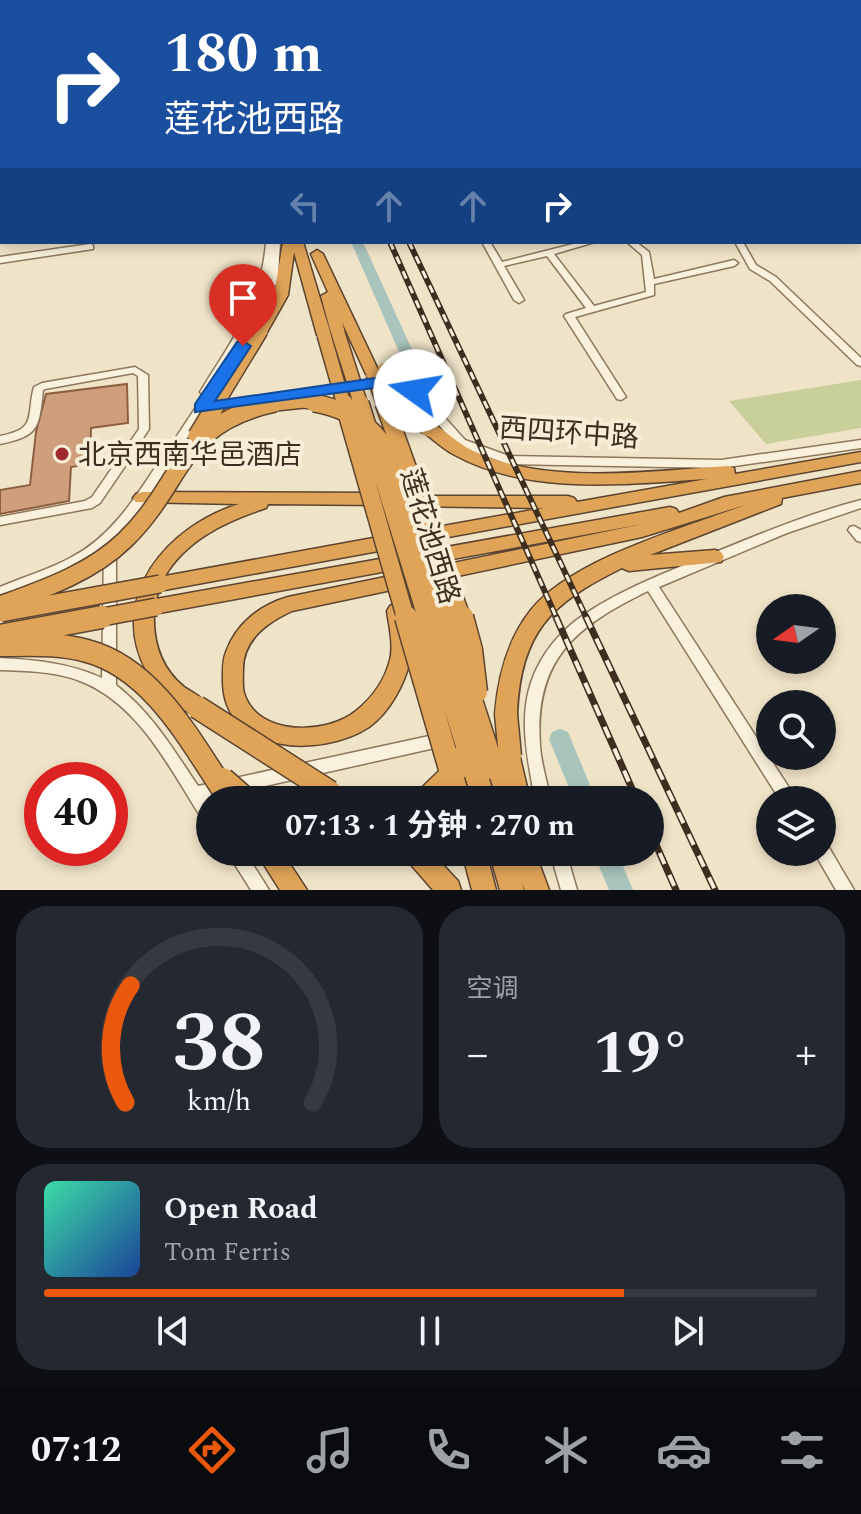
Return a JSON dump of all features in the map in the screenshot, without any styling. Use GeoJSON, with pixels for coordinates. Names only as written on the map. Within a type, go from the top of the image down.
{"type":"FeatureCollection","features":[{"type":"Feature","properties":{"kind":"highway"},"geometry":{"type":"LineString","coordinates":[[0,605],[79,574],[123,542],[139,525],[189,449],[281,295],[289,244]]}},
{"type":"Feature","properties":{"kind":"highway","name":"莲花池西路"},"geometry":{"type":"LineString","coordinates":[[298,244],[331,334],[479,786]]}},
{"type":"Feature","properties":{"kind":"highway"},"geometry":{"type":"LineString","coordinates":[[315,248],[357,338],[378,372],[429,428],[458,452],[478,462],[522,473],[568,476],[794,469]]}},
{"type":"Feature","properties":{"kind":"highway","name":"莲花池西路"},"geometry":{"type":"LineString","coordinates":[[315,248],[331,334],[396,582],[455,786]]}},
{"type":"Feature","properties":{"kind":"highway"},"geometry":{"type":"LineString","coordinates":[[378,372],[459,608],[476,681],[472,740],[458,768],[439,786]]}},
{"type":"Feature","properties":{"kind":"highway"},"geometry":{"type":"LineString","coordinates":[[189,449],[231,416],[283,402],[333,407],[373,432],[396,472],[513,786]]}},
{"type":"Feature","properties":{"kind":"highway"},"geometry":{"type":"LineString","coordinates":[[0,613],[861,457]]}},
{"type":"Feature","properties":{"kind":"highway"},"geometry":{"type":"LineString","coordinates":[[568,476],[669,465]]}},
{"type":"Feature","properties":{"kind":"highway"},"geometry":{"type":"LineString","coordinates":[[0,636],[156,607],[331,585],[642,531],[735,501],[861,477]]}},
{"type":"Feature","properties":{"kind":"highway"},"geometry":{"type":"LineString","coordinates":[[504,786],[502,762],[508,680],[526,634],[545,607],[597,573],[808,487]]}},
{"type":"Feature","properties":{"kind":"highway"},"geometry":{"type":"LineString","coordinates":[[142,498],[623,500]]}},
{"type":"Feature","properties":{"kind":"highway"},"geometry":{"type":"LineString","coordinates":[[297,498],[247,508],[202,527],[182,542],[154,578],[143,619],[150,658],[160,676],[197,707],[320,786]]}},
{"type":"Feature","properties":{"kind":"highway"},"geometry":{"type":"LineString","coordinates":[[597,573],[633,563],[715,557]]}},
{"type":"Feature","properties":{"kind":"highway"},"geometry":{"type":"LineString","coordinates":[[331,585],[265,615],[246,632],[235,651],[230,676],[235,699],[247,717],[266,731],[296,739],[329,736],[355,726],[376,711],[390,689],[400,658],[396,582]]}},
{"type":"Feature","properties":{"kind":"highway"},"geometry":{"type":"LineString","coordinates":[[0,645],[47,644],[84,650],[111,659],[138,678],[220,786]]}},
{"type":"Feature","properties":{"kind":"highway"},"geometry":{"type":"LineString","coordinates":[[201,759],[231,786]]}},
{"type":"Feature","properties":{"kind":"highway"},"geometry":{"type":"LineString","coordinates":[[278,866],[295,890]]}},
{"type":"Feature","properties":{"kind":"highway"},"geometry":{"type":"LineString","coordinates":[[428,866],[449,890]]}},
{"type":"Feature","properties":{"kind":"highway"},"geometry":{"type":"LineString","coordinates":[[478,866],[484,890]]}},
{"type":"Feature","properties":{"kind":"highway"},"geometry":{"type":"LineString","coordinates":[[505,866],[512,890]]}},
{"type":"Feature","properties":{"kind":"highway"},"geometry":{"type":"LineString","coordinates":[[529,866],[538,890]]}},
{"type":"Feature","properties":{"kind":"highway"},"geometry":{"type":"LineString","coordinates":[[533,866],[538,890]]}},
{"type":"Feature","properties":{"kind":"street"},"geometry":{"type":"LineString","coordinates":[[201,408],[204,392],[261,294],[270,244]]}},
{"type":"Feature","properties":{"kind":"street"},"geometry":{"type":"LineString","coordinates":[[0,592],[74,562],[110,535],[142,498],[257,323],[271,294],[276,244]]}},
{"type":"Feature","properties":{"kind":"street"},"geometry":{"type":"LineString","coordinates":[[487,244],[519,300]]}},
{"type":"Feature","properties":{"kind":"street"},"geometry":{"type":"LineString","coordinates":[[621,397],[569,316],[651,293],[646,254],[634,244]]}},
{"type":"Feature","properties":{"kind":"street"},"geometry":{"type":"LineString","coordinates":[[740,244],[753,267],[773,279],[861,363]]}},
{"type":"Feature","properties":{"kind":"street"},"geometry":{"type":"LineString","coordinates":[[499,265],[568,245]]}},
{"type":"Feature","properties":{"kind":"street"},"geometry":{"type":"LineString","coordinates":[[0,260],[90,247]]}},
{"type":"Feature","properties":{"kind":"street"},"geometry":{"type":"LineString","coordinates":[[549,253],[591,309]]}},
{"type":"Feature","properties":{"kind":"street"},"geometry":{"type":"LineString","coordinates":[[650,282],[734,263]]}},
{"type":"Feature","properties":{"kind":"street"},"geometry":{"type":"LineString","coordinates":[[0,440],[23,437],[34,427],[38,389],[46,384],[135,370],[143,375],[144,429],[96,500],[88,505],[0,521]]}},
{"type":"Feature","properties":{"kind":"street","name":"西四环中路"},"geometry":{"type":"LineString","coordinates":[[201,408],[397,382],[415,391],[452,436],[481,453],[523,461],[669,465],[764,459],[861,444]]}},
{"type":"Feature","properties":{"kind":"street"},"geometry":{"type":"LineString","coordinates":[[131,449],[170,455]]}},
{"type":"Feature","properties":{"kind":"street"},"geometry":{"type":"LineString","coordinates":[[539,786],[529,722],[546,660],[563,636],[595,611],[651,585],[806,520],[861,504]]}},
{"type":"Feature","properties":{"kind":"street"},"geometry":{"type":"LineString","coordinates":[[109,686],[110,535]]}},
{"type":"Feature","properties":{"kind":"street"},"geometry":{"type":"LineString","coordinates":[[651,585],[780,786]]}},
{"type":"Feature","properties":{"kind":"street"},"geometry":{"type":"LineString","coordinates":[[0,664],[46,664],[109,686],[131,703],[151,727],[196,797]]}},
{"type":"Feature","properties":{"kind":"street"},"geometry":{"type":"LineString","coordinates":[[194,794],[529,722]]}},
{"type":"Feature","properties":{"kind":"street"},"geometry":{"type":"LineString","coordinates":[[245,866],[261,890]]}},
{"type":"Feature","properties":{"kind":"street"},"geometry":{"type":"LineString","coordinates":[[562,866],[569,890]]}},
{"type":"Feature","properties":{"kind":"street"},"geometry":{"type":"LineString","coordinates":[[831,866],[846,890]]}},
{"type":"Feature","properties":{"kind":"green space"},"geometry":{"type":"Polygon","coordinates":[[[861,380],[861,428],[766,444],[729,401],[861,380]]]}},
{"type":"Feature","properties":{"kind":"building","name":"北京西南华邑酒店"},"geometry":{"type":"Polygon","coordinates":[[[127,384],[128,423],[91,428],[90,464],[71,467],[69,501],[0,514],[0,490],[30,485],[36,432],[46,394],[127,384]]]}},
{"type":"Feature","properties":{"kind":"waterway"},"geometry":{"type":"LineString","coordinates":[[358,244],[407,354]]}},
{"type":"Feature","properties":{"kind":"waterway"},"geometry":{"type":"LineString","coordinates":[[560,739],[579,786]]}},
{"type":"Feature","properties":{"kind":"waterway"},"geometry":{"type":"LineString","coordinates":[[611,866],[621,890]]}},
{"type":"Feature","properties":{"kind":"railway"},"geometry":{"type":"LineString","coordinates":[[391,244],[557,619]]}},
{"type":"Feature","properties":{"kind":"railway"},"geometry":{"type":"LineString","coordinates":[[410,244],[587,619]]}},
{"type":"Feature","properties":{"kind":"railway"},"geometry":{"type":"LineString","coordinates":[[556,617],[631,786]]}},
{"type":"Feature","properties":{"kind":"railway"},"geometry":{"type":"LineString","coordinates":[[586,617],[715,890]]}},
{"type":"Feature","properties":{"kind":"railway"},"geometry":{"type":"LineString","coordinates":[[664,863],[676,890]]}},
{"type":"Feature","properties":{"kind":"place","name":"北京西南华邑酒店"},"geometry":{"type":"Point","coordinates":[62,454]}},
{"type":"Feature","properties":{"kind":"route"},"geometry":{"type":"LineString","coordinates":[[243,346],[201,408],[389,381],[404,384],[415,391]]}}]}
